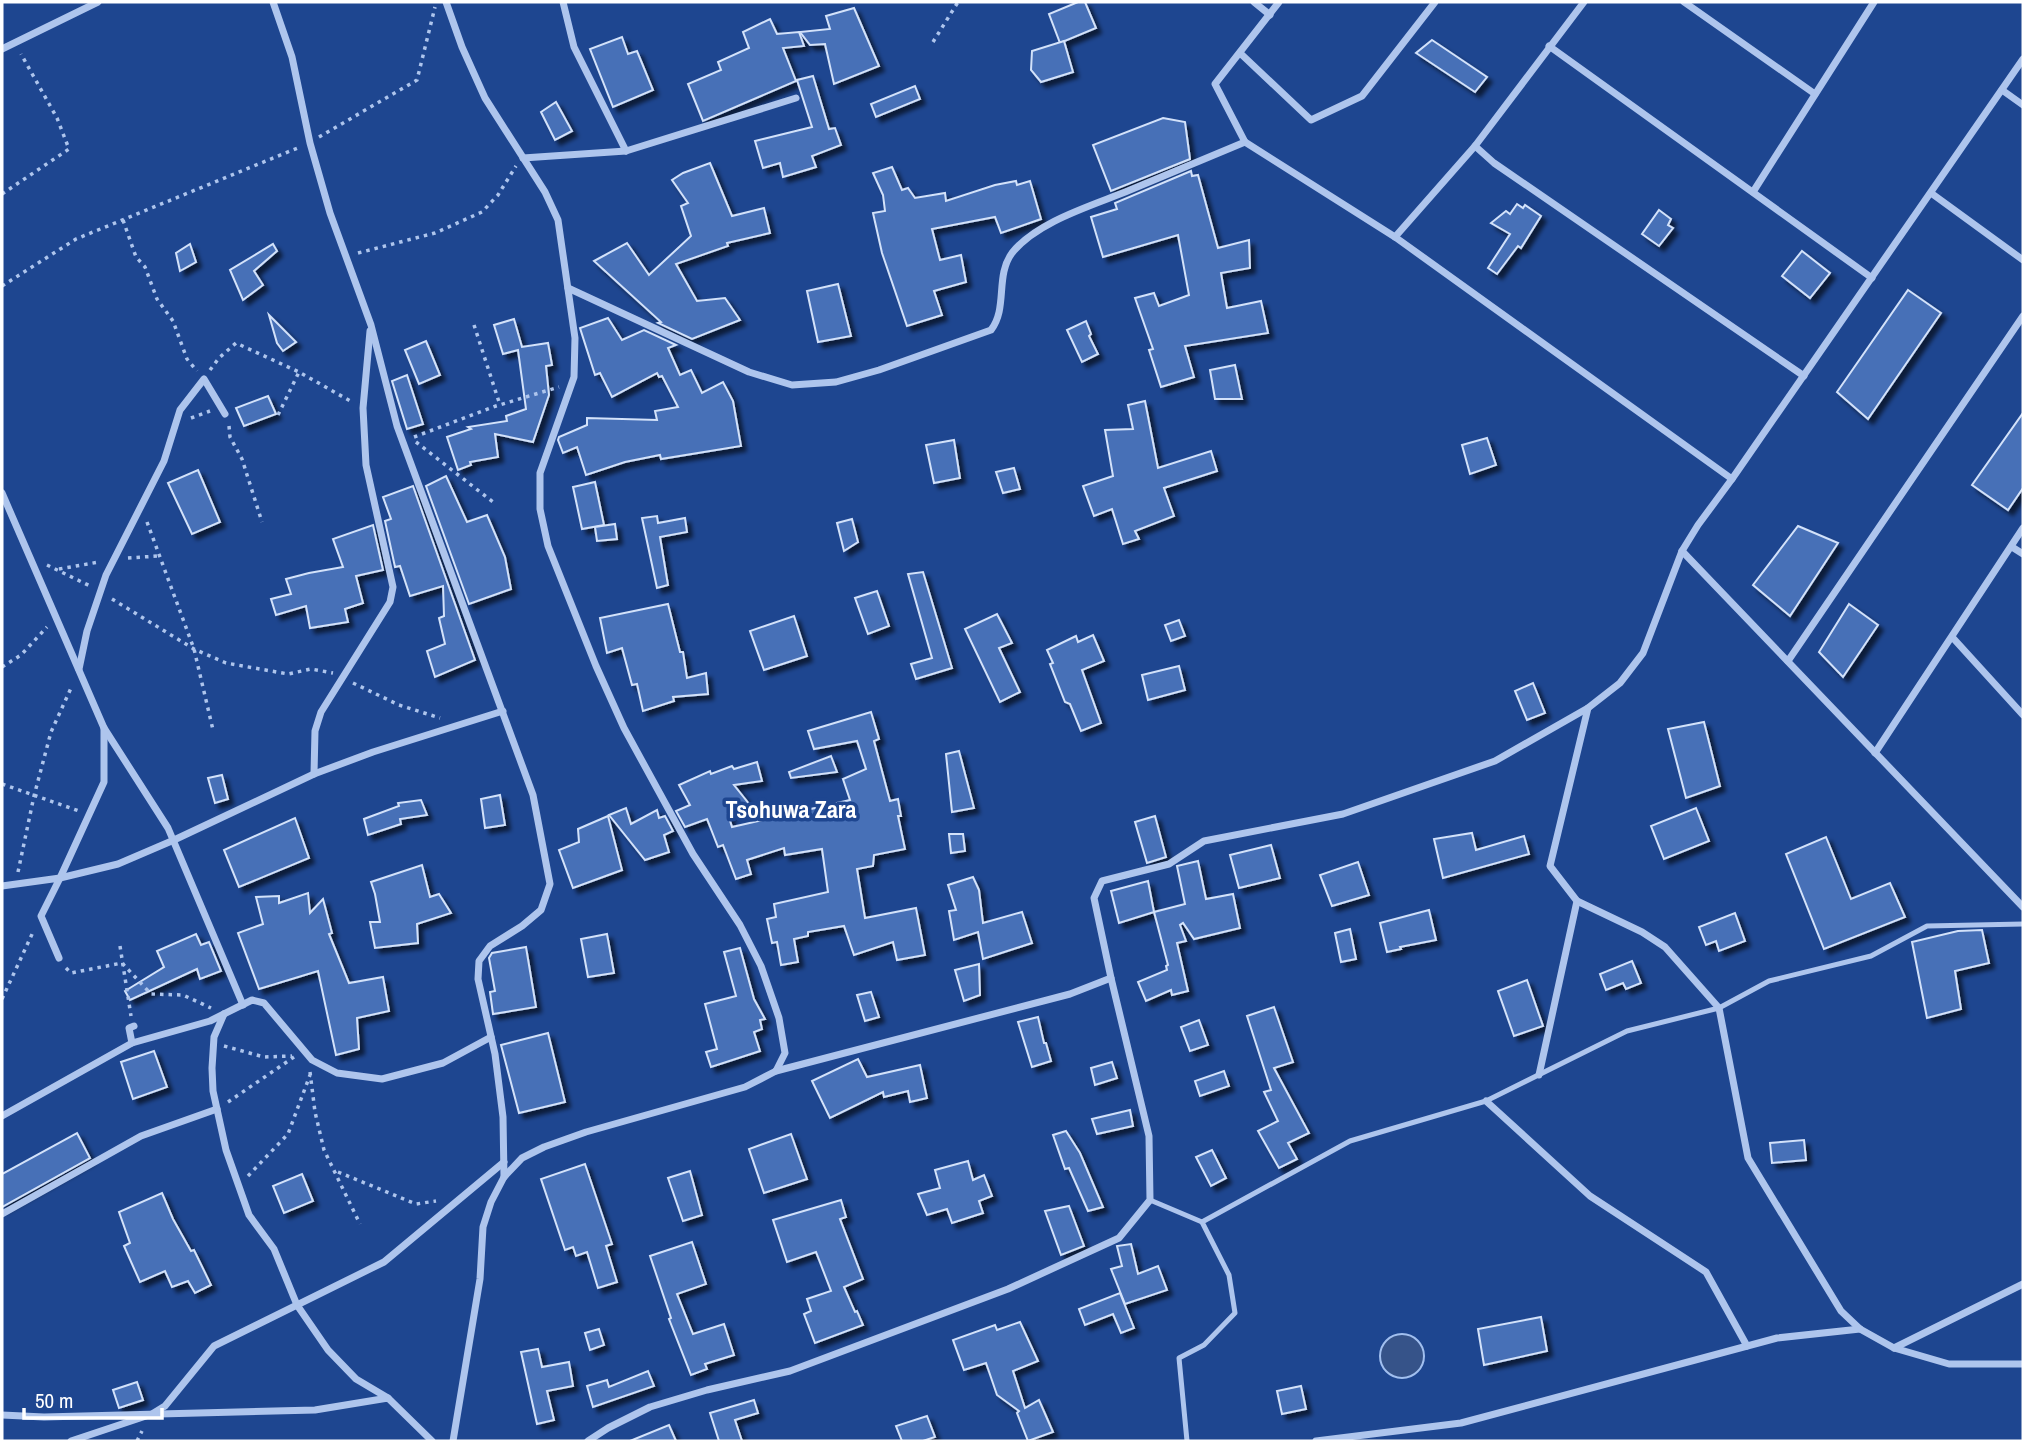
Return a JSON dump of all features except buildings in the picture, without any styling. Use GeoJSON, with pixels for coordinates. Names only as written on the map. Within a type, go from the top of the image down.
{"type":"FeatureCollection","features":[{"type":"Feature","properties":{"kind":"street"},"geometry":{"type":"LineString","coordinates":[[2,49],[98,2]]}},
{"type":"Feature","properties":{"kind":"street"},"geometry":{"type":"LineString","coordinates":[[273,2],[292,57],[310,143],[330,213],[371,325],[397,426],[533,795],[550,884],[541,910],[522,926],[489,946],[479,961],[478,979],[491,1037],[503,1117],[505,1177]]}},
{"type":"Feature","properties":{"kind":"street"},"geometry":{"type":"LineString","coordinates":[[446,2],[461,47],[485,98],[545,192],[558,220],[575,338],[572,383],[540,473],[540,509],[548,546],[624,729],[693,854],[740,925],[761,966],[779,1018],[785,1053],[776,1071]]}},
{"type":"Feature","properties":{"kind":"street"},"geometry":{"type":"LineString","coordinates":[[563,2],[574,47],[626,151]]}},
{"type":"Feature","properties":{"kind":"street"},"geometry":{"type":"LineString","coordinates":[[1254,2],[1270,15]]}},
{"type":"Feature","properties":{"kind":"street"},"geometry":{"type":"LineString","coordinates":[[1279,2],[1215,84],[1245,142],[1395,237],[1732,479]]}},
{"type":"Feature","properties":{"kind":"street"},"geometry":{"type":"LineString","coordinates":[[1240,53],[1311,120],[1362,96],[1435,2]]}},
{"type":"Feature","properties":{"kind":"street"},"geometry":{"type":"LineString","coordinates":[[1395,237],[1475,146],[1584,2]]}},
{"type":"Feature","properties":{"kind":"street"},"geometry":{"type":"LineString","coordinates":[[1684,2],[1815,94]]}},
{"type":"Feature","properties":{"kind":"street"},"geometry":{"type":"LineString","coordinates":[[1753,192],[1874,2]]}},
{"type":"Feature","properties":{"kind":"street"},"geometry":{"type":"LineString","coordinates":[[1549,46],[1872,278]]}},
{"type":"Feature","properties":{"kind":"street"},"geometry":{"type":"LineString","coordinates":[[588,1441],[650,1407],[707,1390],[790,1371],[1008,1289],[1119,1238],[1150,1200],[1149,1136],[1094,898],[1102,881],[1169,864],[1204,841],[1343,814],[1495,761],[1588,708],[1620,683],[1643,653],[1682,551],[1698,525],[2023,60]]}},
{"type":"Feature","properties":{"kind":"street"},"geometry":{"type":"LineString","coordinates":[[2003,90],[2023,105]]}},
{"type":"Feature","properties":{"kind":"street"},"geometry":{"type":"LineString","coordinates":[[523,158],[626,151],[796,98]]}},
{"type":"Feature","properties":{"kind":"street"},"geometry":{"type":"LineString","coordinates":[[568,288],[749,372],[792,385],[836,382],[879,370],[991,330],[999,316],[1004,268],[1022,242],[1056,220],[1245,142]]}},
{"type":"Feature","properties":{"kind":"street"},"geometry":{"type":"LineString","coordinates":[[1475,146],[1494,163],[1804,376]]}},
{"type":"Feature","properties":{"kind":"street"},"geometry":{"type":"LineString","coordinates":[[1931,193],[2023,260]]}},
{"type":"Feature","properties":{"kind":"street"},"geometry":{"type":"LineString","coordinates":[[1788,662],[2023,316]]}},
{"type":"Feature","properties":{"kind":"street"},"geometry":{"type":"LineString","coordinates":[[314,774],[315,731],[321,712],[390,603],[393,587],[366,465],[363,408],[371,325]]}},
{"type":"Feature","properties":{"kind":"street"},"geometry":{"type":"LineString","coordinates":[[79,671],[87,631],[100,592],[164,461],[180,410],[204,379],[225,414]]}},
{"type":"Feature","properties":{"kind":"street"},"geometry":{"type":"LineString","coordinates":[[3,497],[104,728],[174,840],[243,1004]]}},
{"type":"Feature","properties":{"kind":"street"},"geometry":{"type":"LineString","coordinates":[[1875,753],[2023,528]]}},
{"type":"Feature","properties":{"kind":"street"},"geometry":{"type":"LineString","coordinates":[[2012,547],[2023,554]]}},
{"type":"Feature","properties":{"kind":"street"},"geometry":{"type":"LineString","coordinates":[[1682,551],[2023,908]]}},
{"type":"Feature","properties":{"kind":"street"},"geometry":{"type":"LineString","coordinates":[[1953,638],[2023,715]]}},
{"type":"Feature","properties":{"kind":"street"},"geometry":{"type":"LineString","coordinates":[[1588,708],[1550,866],[1577,901],[1642,932],[1665,947],[1719,1008],[1748,1158],[1842,1311],[1860,1329],[1894,1348],[1949,1364],[2023,1364]]}},
{"type":"Feature","properties":{"kind":"street"},"geometry":{"type":"LineString","coordinates":[[2,886],[60,878],[118,863],[174,840],[314,774],[373,752],[503,711]]}},
{"type":"Feature","properties":{"kind":"street"},"geometry":{"type":"LineString","coordinates":[[59,958],[41,916],[104,782],[104,728]]}},
{"type":"Feature","properties":{"kind":"street"},"geometry":{"type":"LineString","coordinates":[[1539,1075],[1577,901]]}},
{"type":"Feature","properties":{"kind":"street"},"geometry":{"type":"LineString","coordinates":[[453,1441],[480,1279],[483,1227],[491,1202],[505,1177],[523,1158],[544,1147],[663,1109],[736,1090],[776,1071],[1070,994],[1111,978]]}},
{"type":"Feature","properties":{"kind":"street"},"geometry":{"type":"LineString","coordinates":[[2,1116],[132,1043],[187,1028],[252,1000],[264,1003],[312,1060],[337,1073],[382,1079],[443,1063],[491,1037]]}},
{"type":"Feature","properties":{"kind":"street"},"geometry":{"type":"LineString","coordinates":[[224,1014],[214,1043],[212,1068],[217,1109],[226,1150],[249,1215],[275,1249],[297,1305],[328,1350],[356,1378],[388,1398],[432,1441]]}},
{"type":"Feature","properties":{"kind":"street"},"geometry":{"type":"LineString","coordinates":[[132,1043],[129,1028],[134,1026]]}},
{"type":"Feature","properties":{"kind":"street"},"geometry":{"type":"LineString","coordinates":[[1486,1101],[1590,1196],[1706,1272],[1747,1346]]}},
{"type":"Feature","properties":{"kind":"street"},"geometry":{"type":"LineString","coordinates":[[2,1214],[141,1136],[217,1109]]}},
{"type":"Feature","properties":{"kind":"street"},"geometry":{"type":"LineString","coordinates":[[71,1441],[152,1414],[165,1406],[214,1346],[384,1262],[504,1162]]}},
{"type":"Feature","properties":{"kind":"street"},"geometry":{"type":"LineString","coordinates":[[1894,1348],[2023,1284]]}},
{"type":"Feature","properties":{"kind":"street"},"geometry":{"type":"LineString","coordinates":[[1316,1441],[1461,1423],[1777,1338],[1860,1329]]}},
{"type":"Feature","properties":{"kind":"street"},"geometry":{"type":"LineString","coordinates":[[2,1415],[44,1417],[315,1410],[388,1398]]}},
{"type":"Feature","properties":{"kind":"lane"},"geometry":{"type":"LineString","coordinates":[[1202,1222],[1350,1141],[1486,1101],[1627,1031],[1719,1008],[1769,981],[1871,956],[1927,926],[2023,924]]}},
{"type":"Feature","properties":{"kind":"lane"},"geometry":{"type":"LineString","coordinates":[[1150,1200],[1202,1222],[1229,1275],[1235,1313],[1204,1345],[1179,1358],[1187,1441]]}},
{"type":"Feature","properties":{"kind":"path"},"geometry":{"type":"LineString","coordinates":[[2,286],[76,239],[310,143],[417,80],[436,2]]}},
{"type":"Feature","properties":{"kind":"path"},"geometry":{"type":"LineString","coordinates":[[933,41],[958,2]]}},
{"type":"Feature","properties":{"kind":"path"},"geometry":{"type":"LineString","coordinates":[[2,194],[69,149],[57,118],[15,44]]}},
{"type":"Feature","properties":{"kind":"path"},"geometry":{"type":"LineString","coordinates":[[346,256],[435,233],[482,212],[498,195],[511,172],[523,158]]}},
{"type":"Feature","properties":{"kind":"path"},"geometry":{"type":"LineString","coordinates":[[122,219],[136,257],[145,267],[157,299],[173,321],[187,359],[204,379],[219,358],[236,343],[299,372],[363,408]]}},
{"type":"Feature","properties":{"kind":"path"},"geometry":{"type":"LineString","coordinates":[[474,325],[500,405]]}},
{"type":"Feature","properties":{"kind":"path"},"geometry":{"type":"LineString","coordinates":[[278,415],[299,372]]}},
{"type":"Feature","properties":{"kind":"path"},"geometry":{"type":"LineString","coordinates":[[493,502],[412,438],[500,405],[572,383]]}},
{"type":"Feature","properties":{"kind":"path"},"geometry":{"type":"LineString","coordinates":[[175,424],[208,411],[225,414],[230,437],[242,459],[262,522]]}},
{"type":"Feature","properties":{"kind":"path"},"geometry":{"type":"LineString","coordinates":[[142,507],[194,649],[213,730]]}},
{"type":"Feature","properties":{"kind":"path"},"geometry":{"type":"LineString","coordinates":[[29,556],[100,592],[194,649],[226,663],[288,674],[311,669],[328,671],[399,705],[460,725]]}},
{"type":"Feature","properties":{"kind":"path"},"geometry":{"type":"LineString","coordinates":[[57,569],[114,559],[158,556]]}},
{"type":"Feature","properties":{"kind":"path"},"geometry":{"type":"LineString","coordinates":[[2,667],[21,655],[56,618]]}},
{"type":"Feature","properties":{"kind":"path"},"geometry":{"type":"LineString","coordinates":[[17,884],[19,862],[51,732],[79,671]]}},
{"type":"Feature","properties":{"kind":"path"},"geometry":{"type":"LineString","coordinates":[[2,784],[89,814]]}},
{"type":"Feature","properties":{"kind":"path"},"geometry":{"type":"LineString","coordinates":[[2,999],[41,916]]}},
{"type":"Feature","properties":{"kind":"path"},"geometry":{"type":"LineString","coordinates":[[120,946],[134,1026]]}},
{"type":"Feature","properties":{"kind":"path"},"geometry":{"type":"LineString","coordinates":[[71,973],[122,963]]}},
{"type":"Feature","properties":{"kind":"path"},"geometry":{"type":"LineString","coordinates":[[122,963],[151,994],[183,995],[224,1014]]}},
{"type":"Feature","properties":{"kind":"path"},"geometry":{"type":"LineString","coordinates":[[214,1043],[264,1056],[295,1056],[217,1109]]}},
{"type":"Feature","properties":{"kind":"path"},"geometry":{"type":"LineString","coordinates":[[309,1056],[315,1112],[324,1150],[360,1224]]}},
{"type":"Feature","properties":{"kind":"path"},"geometry":{"type":"LineString","coordinates":[[240,1192],[249,1173],[288,1135],[310,1073]]}},
{"type":"Feature","properties":{"kind":"path"},"geometry":{"type":"LineString","coordinates":[[336,1172],[416,1204],[439,1201]]}},
{"type":"Feature","properties":{"kind":"water"},"geometry":{"type":"Polygon","coordinates":[[[1402,1334],[1411,1335],[1418,1340],[1423,1347],[1423,1365],[1418,1372],[1411,1377],[1402,1378],[1393,1377],[1386,1372],[1381,1365],[1380,1356],[1381,1347],[1386,1340],[1393,1335],[1402,1334]]]}},
{"type":"Feature","properties":{"kind":"district","name":"Tsohuwa Zara"},"geometry":{"type":"Point","coordinates":[791,809]}}]}
